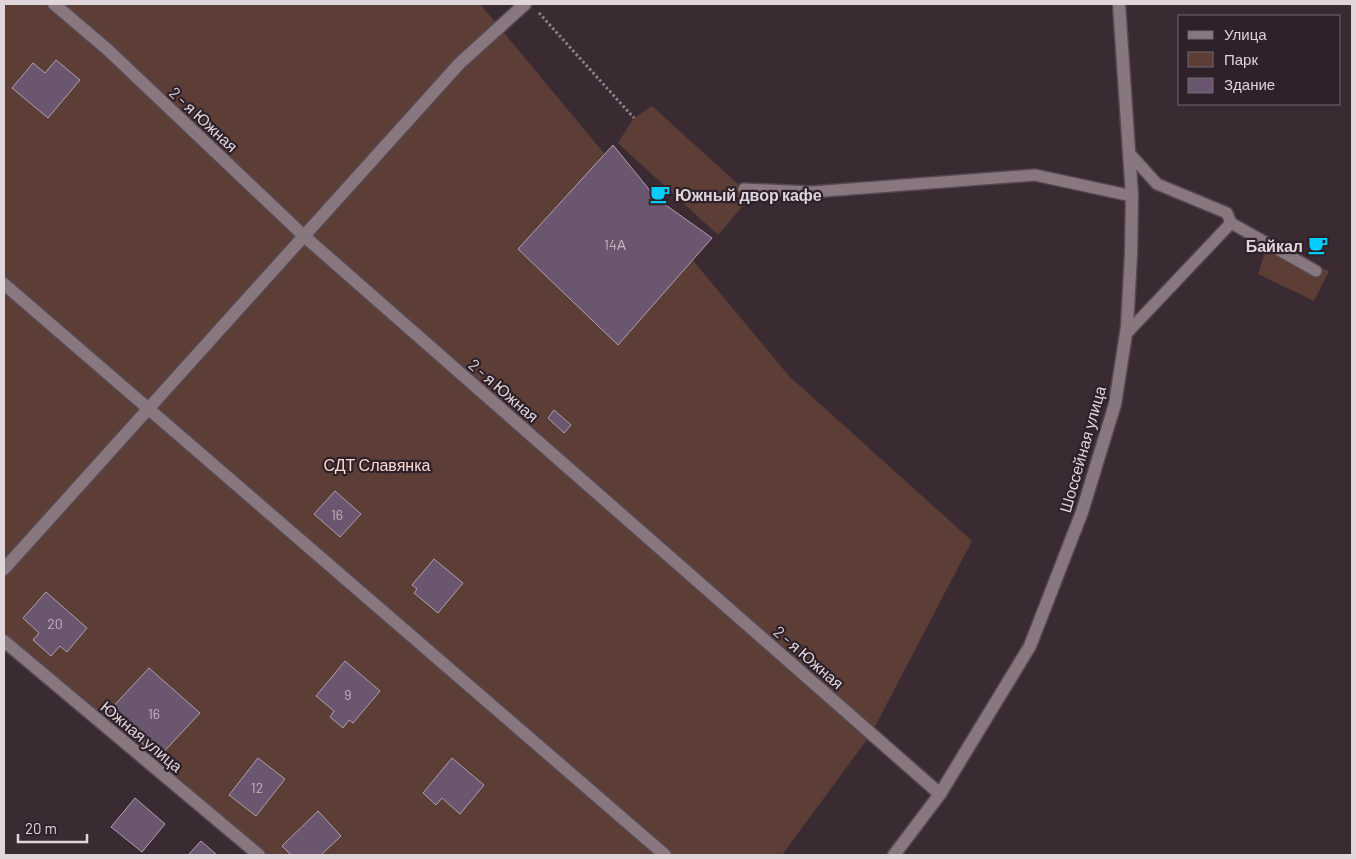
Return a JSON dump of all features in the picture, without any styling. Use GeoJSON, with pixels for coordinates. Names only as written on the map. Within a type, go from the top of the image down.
{"type":"FeatureCollection","features":[{"type":"Feature","properties":{"kind":"street","name":"2 - я Южная"},"geometry":{"type":"LineString","coordinates":[[54,4],[108,50],[304,236],[940,794]]}},
{"type":"Feature","properties":{"kind":"street"},"geometry":{"type":"LineString","coordinates":[[4,569],[459,64],[525,4]]}},
{"type":"Feature","properties":{"kind":"street","name":"Шоссейная улица"},"geometry":{"type":"LineString","coordinates":[[894,855],[940,794],[1030,646],[1082,512],[1115,404],[1126,334],[1131,254],[1132,196],[1119,4]]}},
{"type":"Feature","properties":{"kind":"street"},"geometry":{"type":"LineString","coordinates":[[4,284],[665,855]]}},
{"type":"Feature","properties":{"kind":"street","name":"Южная улица"},"geometry":{"type":"LineString","coordinates":[[4,641],[258,855]]}},
{"type":"Feature","properties":{"kind":"lane"},"geometry":{"type":"LineString","coordinates":[[1130,154],[1157,184],[1227,213],[1231,223],[1316,271]]}},
{"type":"Feature","properties":{"kind":"lane"},"geometry":{"type":"LineString","coordinates":[[744,189],[812,192],[1034,175],[1132,196]]}},
{"type":"Feature","properties":{"kind":"lane"},"geometry":{"type":"LineString","coordinates":[[1126,334],[1231,223]]}},
{"type":"Feature","properties":{"kind":"path"},"geometry":{"type":"LineString","coordinates":[[538,11],[634,118]]}},
{"type":"Feature","properties":{"kind":"green space","name":"СДТ Славянка"},"geometry":{"type":"Polygon","coordinates":[[[4,4],[480,4],[789,376],[972,541],[871,734],[782,855],[265,855],[4,641],[4,4]]]}},
{"type":"Feature","properties":{"kind":"green space"},"geometry":{"type":"Polygon","coordinates":[[[652,106],[751,196],[718,235],[618,143],[634,118],[652,106]]]}},
{"type":"Feature","properties":{"kind":"green space"},"geometry":{"type":"Polygon","coordinates":[[[1268,243],[1329,271],[1314,301],[1258,274],[1268,243]]]}},
{"type":"Feature","properties":{"kind":"building"},"geometry":{"type":"Polygon","coordinates":[[[56,60],[80,80],[48,118],[12,88],[33,63],[45,73],[56,60]]]}},
{"type":"Feature","properties":{"kind":"building"},"geometry":{"type":"Polygon","coordinates":[[[613,145],[656,198],[712,238],[618,345],[518,249],[613,145]]]}},
{"type":"Feature","properties":{"kind":"building"},"geometry":{"type":"Polygon","coordinates":[[[554,410],[571,425],[564,433],[548,418],[554,410]]]}},
{"type":"Feature","properties":{"kind":"building"},"geometry":{"type":"Polygon","coordinates":[[[335,491],[361,514],[340,537],[314,514],[335,491]]]}},
{"type":"Feature","properties":{"kind":"building"},"geometry":{"type":"Polygon","coordinates":[[[434,559],[463,583],[438,613],[414,593],[417,589],[412,585],[434,559]]]}},
{"type":"Feature","properties":{"kind":"building"},"geometry":{"type":"Polygon","coordinates":[[[46,592],[87,628],[67,652],[60,646],[51,656],[33,640],[39,633],[23,618],[46,592]]]}},
{"type":"Feature","properties":{"kind":"building"},"geometry":{"type":"Polygon","coordinates":[[[345,661],[380,691],[353,723],[349,720],[343,728],[330,717],[334,711],[316,696],[345,661]]]}},
{"type":"Feature","properties":{"kind":"building"},"geometry":{"type":"Polygon","coordinates":[[[149,668],[200,713],[158,758],[108,712],[149,668]]]}},
{"type":"Feature","properties":{"kind":"building"},"geometry":{"type":"Polygon","coordinates":[[[258,758],[285,779],[256,816],[229,795],[258,758]]]}},
{"type":"Feature","properties":{"kind":"building"},"geometry":{"type":"Polygon","coordinates":[[[452,758],[484,785],[460,814],[442,798],[436,805],[423,793],[452,758]]]}},
{"type":"Feature","properties":{"kind":"building"},"geometry":{"type":"Polygon","coordinates":[[[135,798],[165,824],[142,852],[111,827],[135,798]]]}},
{"type":"Feature","properties":{"kind":"building"},"geometry":{"type":"Polygon","coordinates":[[[318,811],[341,836],[321,855],[291,855],[282,846],[318,811]]]}},
{"type":"Feature","properties":{"kind":"building"},"geometry":{"type":"Polygon","coordinates":[[[201,841],[217,855],[188,855],[201,841]]]}},
{"type":"Feature","properties":{"kind":"place","name":"Южный двор кафе"},"geometry":{"type":"Point","coordinates":[660,194]}},
{"type":"Feature","properties":{"kind":"place","name":"Байкал"},"geometry":{"type":"Point","coordinates":[1318,245]}}]}
